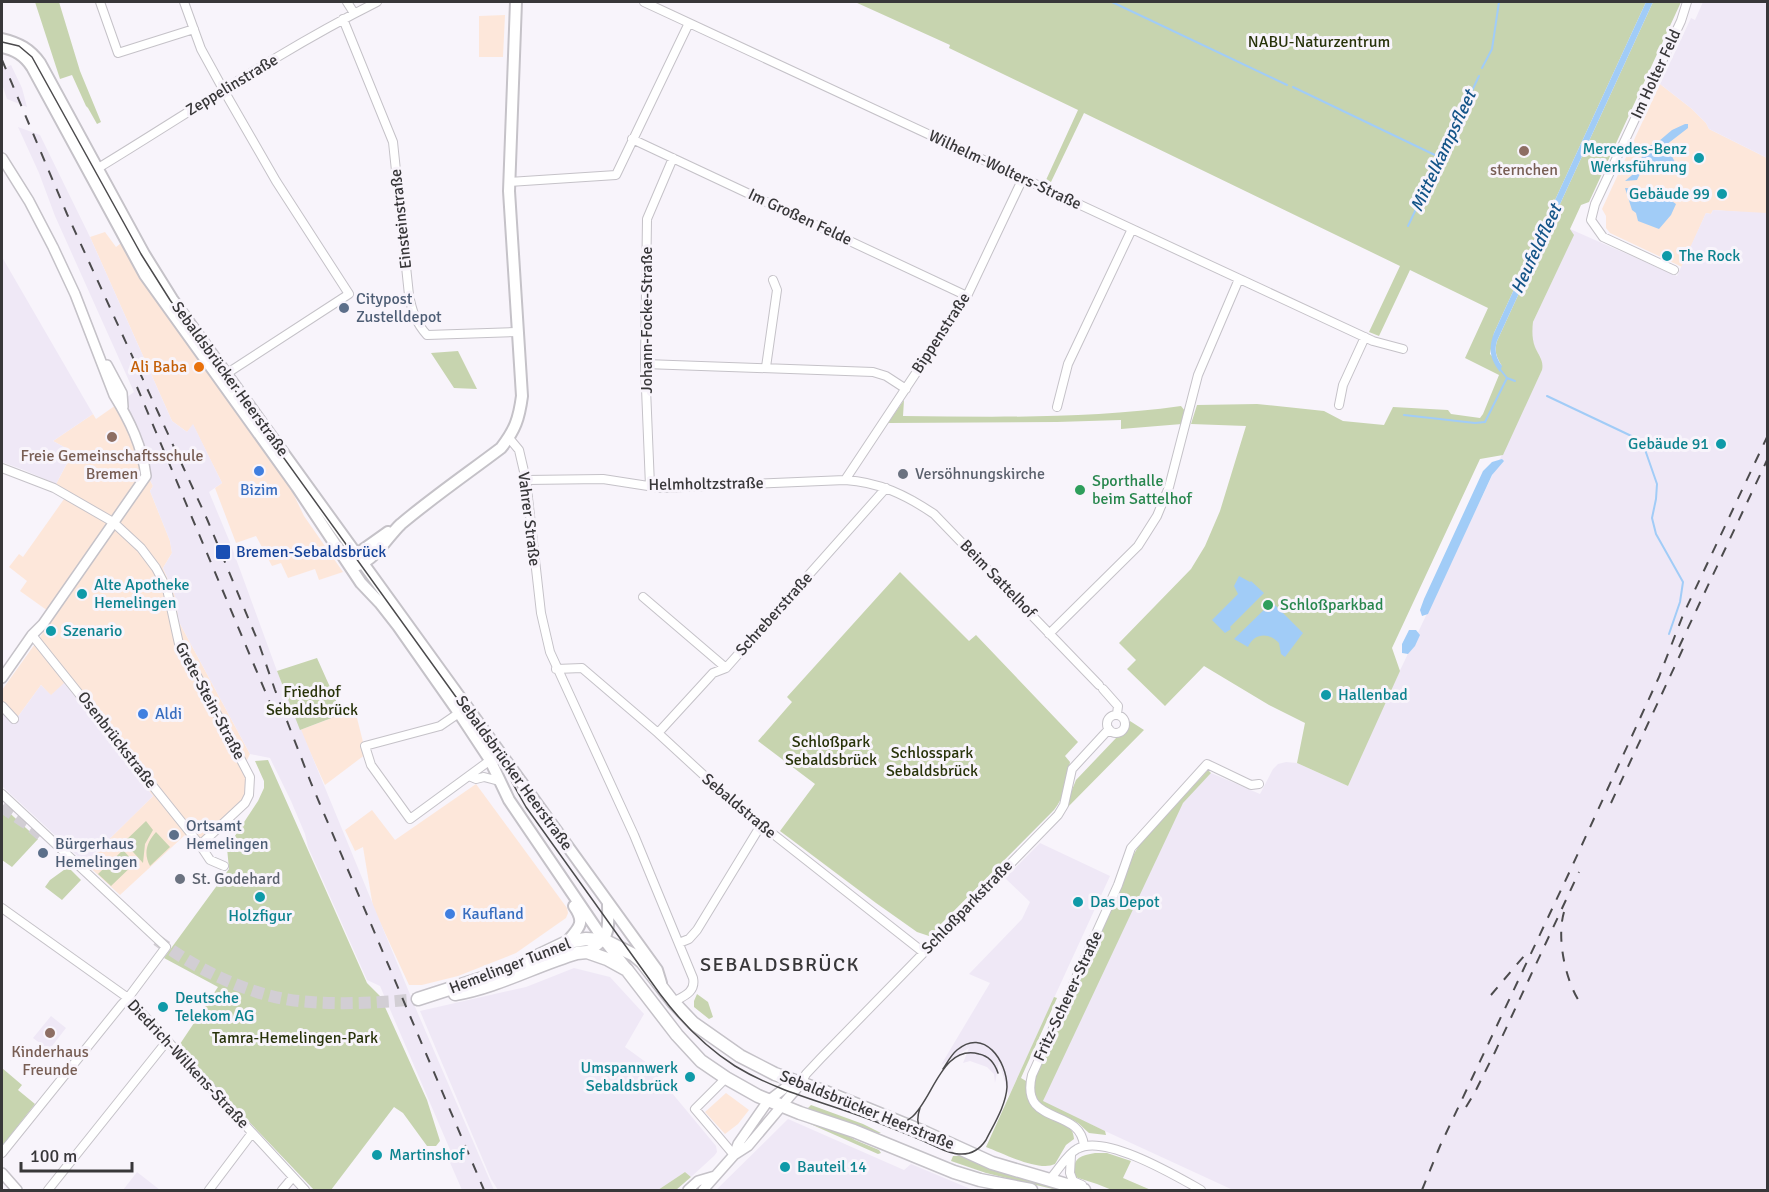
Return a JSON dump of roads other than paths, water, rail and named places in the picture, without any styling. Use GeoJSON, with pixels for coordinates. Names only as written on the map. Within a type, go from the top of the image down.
{"type":"FeatureCollection","features":[{"type":"Feature","properties":{"kind":"main road"},"geometry":{"type":"LineString","coordinates":[[360,559],[374,555],[399,526],[501,448],[519,418],[522,396],[509,182],[516,2]]}},
{"type":"Feature","properties":{"kind":"main road"},"geometry":{"type":"LineString","coordinates":[[2,39],[21,45],[36,57],[94,170]]}},
{"type":"Feature","properties":{"kind":"main road"},"geometry":{"type":"LineString","coordinates":[[2,47],[24,56],[94,170]]}},
{"type":"Feature","properties":{"kind":"main road","name":"Sebaldsbrücker Heerstraße"},"geometry":{"type":"LineString","coordinates":[[94,170],[156,274],[226,374],[657,970],[662,987],[693,1023],[732,1052],[776,1074],[800,1079],[992,1163],[1086,1191]]}},
{"type":"Feature","properties":{"kind":"main road","name":"Sebaldsbrücker Heerstraße"},"geometry":{"type":"LineString","coordinates":[[94,170],[145,275],[297,487],[361,583],[398,626],[459,712],[490,760],[508,800],[604,940],[677,1035],[702,1061],[726,1078],[768,1101],[854,1131],[954,1172],[1022,1190]]}},
{"type":"Feature","properties":{"kind":"main road"},"geometry":{"type":"LineString","coordinates":[[351,568],[392,529],[399,526]]}},
{"type":"Feature","properties":{"kind":"main road"},"geometry":{"type":"LineString","coordinates":[[374,555],[375,565],[385,583],[384,591]]}},
{"type":"Feature","properties":{"kind":"main road"},"geometry":{"type":"LineString","coordinates":[[555,869],[557,881],[581,916],[578,928],[567,942]]}},
{"type":"Feature","properties":{"kind":"main road"},"geometry":{"type":"LineString","coordinates":[[587,952],[604,940],[608,928],[608,903]]}},
{"type":"Feature","properties":{"kind":"main road","name":"Hemelinger Tunnel"},"geometry":{"type":"LineString","coordinates":[[627,970],[607,959],[587,952],[561,957],[469,992],[418,999],[508,970],[567,942],[586,939],[604,940],[634,955],[662,987]]}},
{"type":"Feature","properties":{"kind":"street"},"geometry":{"type":"LineString","coordinates":[[100,2],[118,53],[194,29]]}},
{"type":"Feature","properties":{"kind":"street"},"geometry":{"type":"LineString","coordinates":[[184,2],[201,49],[223,89],[276,181],[348,294],[226,374]]}},
{"type":"Feature","properties":{"kind":"street"},"geometry":{"type":"LineString","coordinates":[[347,2],[354,14]]}},
{"type":"Feature","properties":{"kind":"street","name":"Zeppelinstraße"},"geometry":{"type":"LineString","coordinates":[[94,170],[223,89],[343,19],[377,2]]}},
{"type":"Feature","properties":{"kind":"street","name":"Wilhelm-Wolters-Straße"},"geometry":{"type":"LineString","coordinates":[[644,2],[1379,344],[1403,349]]}},
{"type":"Feature","properties":{"kind":"street","name":"Im Holter Feld"},"geometry":{"type":"LineString","coordinates":[[1674,270],[1603,237],[1591,220],[1595,204],[1681,21],[1687,2]]}},
{"type":"Feature","properties":{"kind":"street","name":"Einsteinstraße"},"geometry":{"type":"LineString","coordinates":[[343,19],[393,142],[409,295],[419,327],[427,335],[517,332]]}},
{"type":"Feature","properties":{"kind":"street"},"geometry":{"type":"LineString","coordinates":[[509,182],[616,175],[689,23]]}},
{"type":"Feature","properties":{"kind":"street","name":"Im Großen Felde"},"geometry":{"type":"LineString","coordinates":[[632,139],[967,296]]}},
{"type":"Feature","properties":{"kind":"street"},"geometry":{"type":"LineString","coordinates":[[2,158],[30,201],[75,294],[98,350],[122,393],[124,410],[139,443],[146,476],[43,624],[32,635],[2,678]]}},
{"type":"Feature","properties":{"kind":"street","name":"Johann-Focke-Straße"},"geometry":{"type":"LineString","coordinates":[[650,486],[645,364],[647,219],[673,158]]}},
{"type":"Feature","properties":{"kind":"street","name":"Bippenstraße"},"geometry":{"type":"LineString","coordinates":[[845,480],[967,296],[1023,178]]}},
{"type":"Feature","properties":{"kind":"street"},"geometry":{"type":"LineString","coordinates":[[1057,407],[1068,364],[1132,229]]}},
{"type":"Feature","properties":{"kind":"street"},"geometry":{"type":"LineString","coordinates":[[1049,634],[1138,546],[1156,516],[1169,487],[1198,375],[1239,279]]}},
{"type":"Feature","properties":{"kind":"street"},"geometry":{"type":"LineString","coordinates":[[766,367],[777,290],[773,280]]}},
{"type":"Feature","properties":{"kind":"street"},"geometry":{"type":"LineString","coordinates":[[1339,405],[1343,385],[1365,337]]}},
{"type":"Feature","properties":{"kind":"street"},"geometry":{"type":"LineString","coordinates":[[645,364],[873,372],[886,376],[906,388]]}},
{"type":"Feature","properties":{"kind":"street","name":"Vahrer Straße"},"geometry":{"type":"LineString","coordinates":[[509,438],[519,450],[526,480],[544,634],[556,669],[634,835],[693,978],[694,984],[690,993],[673,1002]]}},
{"type":"Feature","properties":{"kind":"street","name":"Grete-Stein-Straße"},"geometry":{"type":"LineString","coordinates":[[2,468],[54,488],[113,522],[141,548],[156,568],[167,589],[179,644],[250,777],[251,783],[245,803],[200,845]]}},
{"type":"Feature","properties":{"kind":"street","name":"Helmholtzstraße"},"geometry":{"type":"LineString","coordinates":[[526,480],[603,479],[661,488],[845,480],[864,481],[886,488]]}},
{"type":"Feature","properties":{"kind":"street","name":"Beim Sattelhof"},"geometry":{"type":"LineString","coordinates":[[886,488],[915,501],[934,514],[1101,687],[1118,706],[1116,714]]}},
{"type":"Feature","properties":{"kind":"street","name":"Schreberstraße"},"geometry":{"type":"LineString","coordinates":[[658,733],[713,673],[726,668],[886,488]]}},
{"type":"Feature","properties":{"kind":"street"},"geometry":{"type":"LineString","coordinates":[[644,597],[726,668]]}},
{"type":"Feature","properties":{"kind":"street","name":"Osenbrückstraße"},"geometry":{"type":"LineString","coordinates":[[32,635],[200,845]]}},
{"type":"Feature","properties":{"kind":"street","name":"Sebaldstraße"},"geometry":{"type":"LineString","coordinates":[[556,669],[582,668],[658,733],[735,804],[923,952]]}},
{"type":"Feature","properties":{"kind":"street"},"geometry":{"type":"LineString","coordinates":[[2,706],[14,719]]}},
{"type":"Feature","properties":{"kind":"street"},"geometry":{"type":"LineString","coordinates":[[459,712],[440,726],[365,746],[371,765],[410,819],[500,753]]}},
{"type":"Feature","properties":{"kind":"street"},"geometry":{"type":"LineString","coordinates":[[1116,714],[1124,719],[1125,727],[1120,732],[1116,733],[1108,729],[1108,719],[1111,716],[1116,714]]}},
{"type":"Feature","properties":{"kind":"street","name":"Schloßparkstraße"},"geometry":{"type":"LineString","coordinates":[[800,1079],[1058,815],[1064,805],[1072,769],[1108,729]]}},
{"type":"Feature","properties":{"kind":"street","name":"Fritz-Scherer-Straße"},"geometry":{"type":"LineString","coordinates":[[1084,1146],[1083,1138],[1073,1124],[1039,1109],[1032,1100],[1029,1087],[1032,1075],[1118,885],[1131,848],[1207,764],[1251,785],[1259,784]]}},
{"type":"Feature","properties":{"kind":"street"},"geometry":{"type":"LineString","coordinates":[[469,776],[476,779],[484,777],[499,781]]}},
{"type":"Feature","properties":{"kind":"street"},"geometry":{"type":"LineString","coordinates":[[2,794],[166,947],[128,998],[2,1153]]}},
{"type":"Feature","properties":{"kind":"street"},"geometry":{"type":"LineString","coordinates":[[679,943],[689,939],[697,930],[761,825]]}},
{"type":"Feature","properties":{"kind":"street"},"geometry":{"type":"LineString","coordinates":[[200,845],[210,860],[224,866]]}},
{"type":"Feature","properties":{"kind":"street","name":"Diedrich-Wilkens-Straße"},"geometry":{"type":"LineString","coordinates":[[2,908],[128,998],[305,1191]]}},
{"type":"Feature","properties":{"kind":"street"},"geometry":{"type":"LineString","coordinates":[[48,1191],[167,1041]]}},
{"type":"Feature","properties":{"kind":"street"},"geometry":{"type":"LineString","coordinates":[[726,1078],[694,1109],[734,1155]]}},
{"type":"Feature","properties":{"kind":"street"},"geometry":{"type":"LineString","coordinates":[[734,1155],[738,1144],[768,1101],[800,1079]]}},
{"type":"Feature","properties":{"kind":"street"},"geometry":{"type":"LineString","coordinates":[[703,1191],[734,1155],[748,1146],[782,1106],[800,1079]]}},
{"type":"Feature","properties":{"kind":"street"},"geometry":{"type":"LineString","coordinates":[[209,1191],[252,1133]]}},
{"type":"Feature","properties":{"kind":"street"},"geometry":{"type":"LineString","coordinates":[[1049,1180],[1076,1149],[1097,1145],[1110,1147],[1169,1173],[1201,1191]]}},
{"type":"Feature","properties":{"kind":"street"},"geometry":{"type":"LineString","coordinates":[[1071,1154],[1070,1173],[1073,1181],[1086,1186],[1086,1191]]}},
{"type":"Feature","properties":{"kind":"street"},"geometry":{"type":"LineString","coordinates":[[2,1173],[17,1191]]}},
{"type":"Feature","properties":{"kind":"street"},"geometry":{"type":"LineString","coordinates":[[688,1191],[698,1181],[715,1176]]}},
{"type":"Feature","properties":{"kind":"street"},"geometry":{"type":"LineString","coordinates":[[282,1191],[293,1177]]}},
{"type":"Feature","properties":{"kind":"water"},"geometry":{"type":"Polygon","coordinates":[[[1646,2],[1653,2],[1497,341],[1496,354],[1502,366],[1500,372],[1491,354],[1494,333],[1646,2]]]}},
{"type":"Feature","properties":{"kind":"water"},"geometry":{"type":"Polygon","coordinates":[[[1688,124],[1688,128],[1666,145],[1677,166],[1672,174],[1652,167],[1644,170],[1637,180],[1625,181],[1638,170],[1644,149],[1688,124]]]}},
{"type":"Feature","properties":{"kind":"water"},"geometry":{"type":"Polygon","coordinates":[[[1625,188],[1637,189],[1645,199],[1657,201],[1666,197],[1676,204],[1671,215],[1659,229],[1638,221],[1625,188]]]}},
{"type":"Feature","properties":{"kind":"water"},"geometry":{"type":"Polygon","coordinates":[[[1502,459],[1504,461],[1492,475],[1428,614],[1422,616],[1420,610],[1424,599],[1483,471],[1492,462],[1502,459]]]}},
{"type":"Feature","properties":{"kind":"water"},"geometry":{"type":"Polygon","coordinates":[[[1239,576],[1251,581],[1264,593],[1225,633],[1212,620],[1238,594],[1234,586],[1239,576]]]}},
{"type":"Feature","properties":{"kind":"water"},"geometry":{"type":"Polygon","coordinates":[[[1272,602],[1303,633],[1285,657],[1281,654],[1279,643],[1271,637],[1258,637],[1248,647],[1234,639],[1272,602]]]}},
{"type":"Feature","properties":{"kind":"water"},"geometry":{"type":"Polygon","coordinates":[[[1409,630],[1416,630],[1420,635],[1408,654],[1402,653],[1402,644],[1409,630]]]}},
{"type":"Feature","properties":{"kind":"waterway"},"geometry":{"type":"LineString","coordinates":[[1112,2],[1287,85]]}},
{"type":"Feature","properties":{"kind":"waterway","name":"Mittelkampsfleet"},"geometry":{"type":"LineString","coordinates":[[1482,68],[1492,49],[1499,2]]}},
{"type":"Feature","properties":{"kind":"waterway","name":"Mittelkampsfleet"},"geometry":{"type":"LineString","coordinates":[[1408,226],[1479,76]]}},
{"type":"Feature","properties":{"kind":"waterway"},"geometry":{"type":"LineString","coordinates":[[1293,87],[1439,157]]}},
{"type":"Feature","properties":{"kind":"waterway","name":"Heufeldfleet"},"geometry":{"type":"LineString","coordinates":[[1499,368],[1507,378],[1515,381]]}},
{"type":"Feature","properties":{"kind":"waterway","name":"Heufeldfleet"},"geometry":{"type":"LineString","coordinates":[[1404,415],[1475,423],[1485,422],[1507,378]]}},
{"type":"Feature","properties":{"kind":"waterway"},"geometry":{"type":"LineString","coordinates":[[1547,396],[1642,441],[1657,484],[1652,518],[1656,534],[1683,582],[1680,602],[1669,634]]}},
{"type":"Feature","properties":{"kind":"tunnel"},"geometry":{"type":"LineString","coordinates":[[2,807],[42,836]]}},
{"type":"Feature","properties":{"kind":"tunnel"},"geometry":{"type":"LineString","coordinates":[[157,940],[206,971],[243,987],[280,998],[344,1003],[418,999]]}},
{"type":"Feature","properties":{"kind":"tram line"},"geometry":{"type":"LineString","coordinates":[[2,42],[19,46],[32,57],[141,254],[170,300],[469,715],[500,761],[526,807],[660,994],[685,1024],[724,1059],[769,1084],[861,1116],[948,1152],[959,1154],[971,1152],[978,1149],[986,1140],[1002,1107],[1007,1087],[1003,1067],[992,1050],[976,1042],[957,1050],[943,1069]]}},
{"type":"Feature","properties":{"kind":"tram line"},"geometry":{"type":"LineString","coordinates":[[885,1124],[899,1124],[912,1117],[947,1065],[956,1057],[966,1053],[983,1055],[991,1061],[998,1073]]}},
{"type":"Feature","properties":{"kind":"tram line"},"geometry":{"type":"LineString","coordinates":[[920,1108],[919,1127],[923,1136],[930,1143]]}},
{"type":"Feature","properties":{"kind":"railway"},"geometry":{"type":"LineString","coordinates":[[2,60],[67,214],[207,519],[259,644],[311,783],[484,1190]]}},
{"type":"Feature","properties":{"kind":"railway"},"geometry":{"type":"LineString","coordinates":[[137,387],[273,710]]}},
{"type":"Feature","properties":{"kind":"railway"},"geometry":{"type":"LineString","coordinates":[[1422,1190],[1440,1146],[1659,677],[1683,615],[1768,435]]}},
{"type":"Feature","properties":{"kind":"railway"},"geometry":{"type":"LineString","coordinates":[[1679,647],[1768,458]]}},
{"type":"Feature","properties":{"kind":"railway"},"geometry":{"type":"LineString","coordinates":[[1611,803],[1687,640]]}},
{"type":"Feature","properties":{"kind":"railway"},"geometry":{"type":"LineString","coordinates":[[1466,1107],[1495,1052],[1579,872]]}},
{"type":"Feature","properties":{"kind":"railway"},"geometry":{"type":"LineString","coordinates":[[1564,912],[1561,935],[1564,961],[1572,987],[1583,1007]]}},
{"type":"Feature","properties":{"kind":"railway"},"geometry":{"type":"LineString","coordinates":[[1491,995],[1524,956]]}},
{"type":"Feature","properties":{"kind":"place","name":"sternchen"},"geometry":{"type":"Point","coordinates":[1524,151]}},
{"type":"Feature","properties":{"kind":"place","name":"Mercedes-Benz Werksführung"},"geometry":{"type":"Point","coordinates":[1699,158]}},
{"type":"Feature","properties":{"kind":"place","name":"Gebäude 99"},"geometry":{"type":"Point","coordinates":[1722,194]}},
{"type":"Feature","properties":{"kind":"place","name":"The Rock"},"geometry":{"type":"Point","coordinates":[1667,256]}},
{"type":"Feature","properties":{"kind":"place","name":"Citypost Zustelldepot"},"geometry":{"type":"Point","coordinates":[344,308]}},
{"type":"Feature","properties":{"kind":"place","name":"Ali Baba"},"geometry":{"type":"Point","coordinates":[199,367]}},
{"type":"Feature","properties":{"kind":"place","name":"Freie Gemeinschaftsschule Bremen"},"geometry":{"type":"Point","coordinates":[112,437]}},
{"type":"Feature","properties":{"kind":"place","name":"Gebäude 91"},"geometry":{"type":"Point","coordinates":[1721,444]}},
{"type":"Feature","properties":{"kind":"place","name":"Bizim"},"geometry":{"type":"Point","coordinates":[259,471]}},
{"type":"Feature","properties":{"kind":"place","name":"Versöhnungskirche"},"geometry":{"type":"Point","coordinates":[903,474]}},
{"type":"Feature","properties":{"kind":"place","name":"Sporthalle beim Sattelhof"},"geometry":{"type":"Point","coordinates":[1080,490]}},
{"type":"Feature","properties":{"kind":"place","name":"Bremen-Sebaldsbrück"},"geometry":{"type":"Point","coordinates":[223,552]}},
{"type":"Feature","properties":{"kind":"place","name":"Alte Apotheke Hemelingen"},"geometry":{"type":"Point","coordinates":[82,594]}},
{"type":"Feature","properties":{"kind":"place","name":"Schloßparkbad"},"geometry":{"type":"Point","coordinates":[1268,605]}},
{"type":"Feature","properties":{"kind":"place","name":"Szenario"},"geometry":{"type":"Point","coordinates":[51,631]}},
{"type":"Feature","properties":{"kind":"place","name":"Hallenbad"},"geometry":{"type":"Point","coordinates":[1326,695]}},
{"type":"Feature","properties":{"kind":"place","name":"Aldi"},"geometry":{"type":"Point","coordinates":[143,714]}},
{"type":"Feature","properties":{"kind":"place","name":"Ortsamt Hemelingen"},"geometry":{"type":"Point","coordinates":[174,835]}},
{"type":"Feature","properties":{"kind":"place","name":"Bürgerhaus Hemelingen"},"geometry":{"type":"Point","coordinates":[43,853]}},
{"type":"Feature","properties":{"kind":"place","name":"St. Godehard"},"geometry":{"type":"Point","coordinates":[180,879]}},
{"type":"Feature","properties":{"kind":"place","name":"Holzfigur"},"geometry":{"type":"Point","coordinates":[260,897]}},
{"type":"Feature","properties":{"kind":"place","name":"Das Depot"},"geometry":{"type":"Point","coordinates":[1078,902]}},
{"type":"Feature","properties":{"kind":"place","name":"Kaufland"},"geometry":{"type":"Point","coordinates":[450,914]}},
{"type":"Feature","properties":{"kind":"place","name":"Deutsche Telekom AG"},"geometry":{"type":"Point","coordinates":[163,1007]}},
{"type":"Feature","properties":{"kind":"place","name":"Kinderhaus Freunde"},"geometry":{"type":"Point","coordinates":[50,1033]}},
{"type":"Feature","properties":{"kind":"place","name":"Umspannwerk Sebaldsbrück"},"geometry":{"type":"Point","coordinates":[690,1077]}},
{"type":"Feature","properties":{"kind":"place","name":"Martinshof"},"geometry":{"type":"Point","coordinates":[377,1155]}},
{"type":"Feature","properties":{"kind":"place","name":"Bauteil 14"},"geometry":{"type":"Point","coordinates":[785,1167]}},
{"type":"Feature","properties":{"kind":"district","name":"SEBALDSBRÜCK"},"geometry":{"type":"Point","coordinates":[780,964]}},
{"type":"Feature","properties":{"kind":"park label","name":"NABU-Naturzentrum"},"geometry":{"type":"Point","coordinates":[1319,42]}},
{"type":"Feature","properties":{"kind":"park label","name":"Friedhof Sebaldsbrück"},"geometry":{"type":"Point","coordinates":[312,701]}},
{"type":"Feature","properties":{"kind":"park label","name":"Schloßpark Sebaldsbrück"},"geometry":{"type":"Point","coordinates":[831,751]}},
{"type":"Feature","properties":{"kind":"park label","name":"Schlosspark Sebaldsbrück"},"geometry":{"type":"Point","coordinates":[932,762]}},
{"type":"Feature","properties":{"kind":"park label","name":"Tamra-Hemelingen-Park"},"geometry":{"type":"Point","coordinates":[295,1038]}}]}
